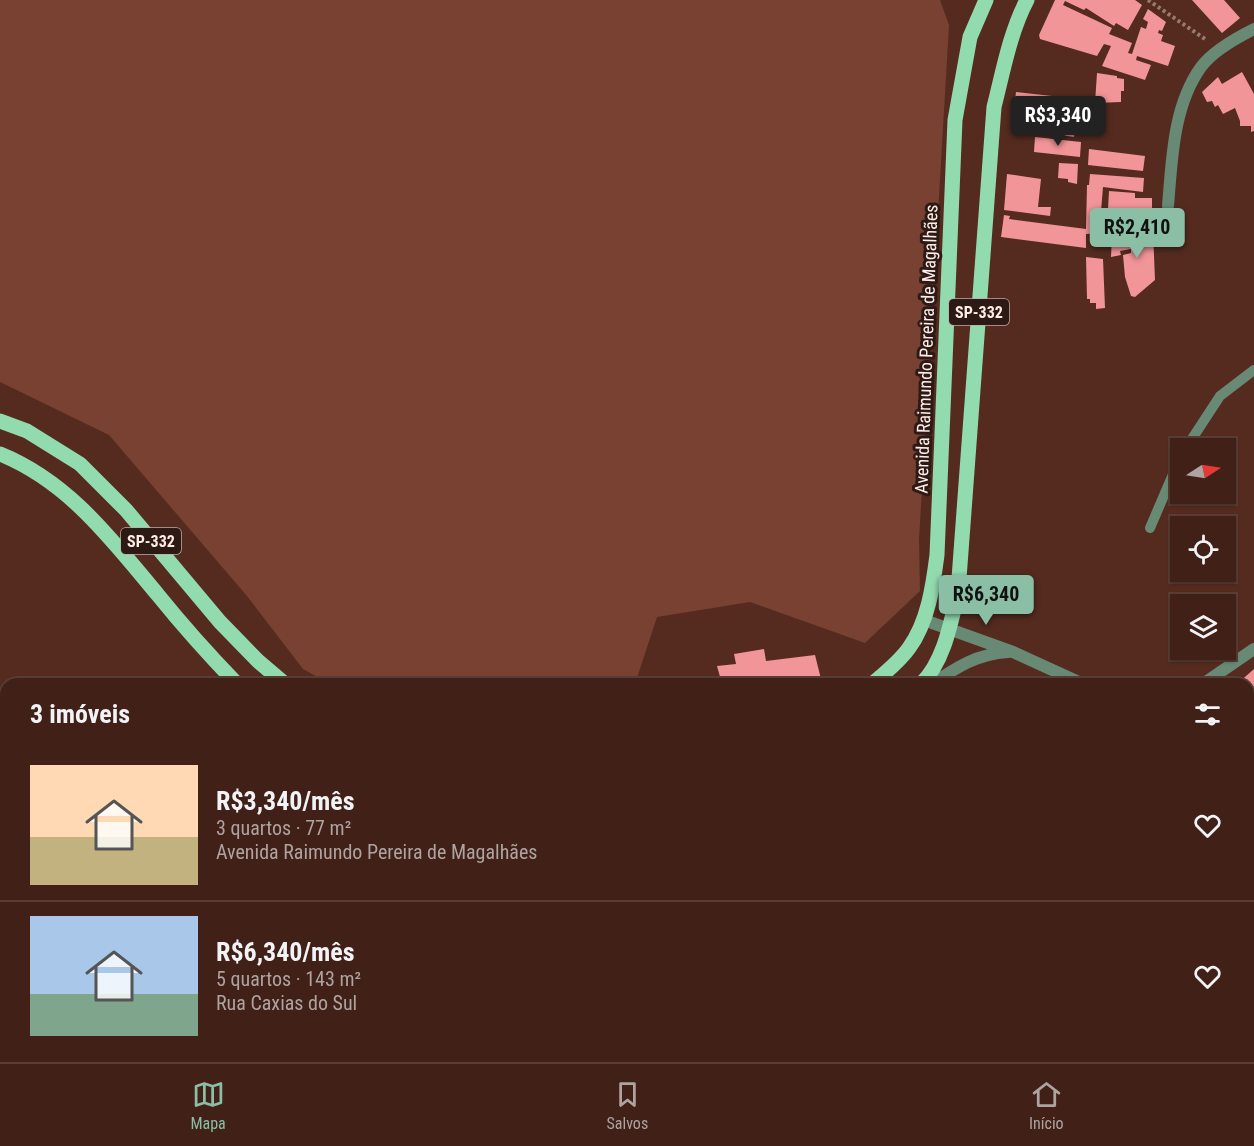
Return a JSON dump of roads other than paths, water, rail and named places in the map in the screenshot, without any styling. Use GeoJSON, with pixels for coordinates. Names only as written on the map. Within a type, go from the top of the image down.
{"type":"FeatureCollection","features":[{"type":"Feature","properties":{"kind":"main road","name":"Avenida Raimundo Pereira de Magalhães"},"geometry":{"type":"LineString","coordinates":[[879,678],[910,647],[924,621],[933,587],[938,555],[955,120],[970,37],[986,0]]}},
{"type":"Feature","properties":{"kind":"main road","name":"SP-332"},"geometry":{"type":"LineString","coordinates":[[925,678],[939,658],[950,629],[958,592],[994,107],[1008,53],[1027,0]]}},
{"type":"Feature","properties":{"kind":"main road","name":"SP-332"},"geometry":{"type":"LineString","coordinates":[[0,421],[27,431],[80,464],[126,510],[220,622],[278,678]]}},
{"type":"Feature","properties":{"kind":"main road","name":"SP-332"},"geometry":{"type":"LineString","coordinates":[[0,454],[17,461],[67,494],[100,525],[195,640],[231,678]]}},
{"type":"Feature","properties":{"kind":"street"},"geometry":{"type":"LineString","coordinates":[[1168,206],[1173,141],[1182,106],[1193,82],[1202,65],[1236,38],[1254,29]]}},
{"type":"Feature","properties":{"kind":"street"},"geometry":{"type":"LineString","coordinates":[[924,621],[1013,652],[1070,678]]}},
{"type":"Feature","properties":{"kind":"street"},"geometry":{"type":"LineString","coordinates":[[1212,678],[1254,649]]}},
{"type":"Feature","properties":{"kind":"street"},"geometry":{"type":"LineString","coordinates":[[941,678],[981,656],[1013,652]]}},
{"type":"Feature","properties":{"kind":"lane"},"geometry":{"type":"LineString","coordinates":[[1193,438],[1220,396],[1254,370]]}},
{"type":"Feature","properties":{"kind":"lane"},"geometry":{"type":"LineString","coordinates":[[1150,528],[1170,481]]}}]}
